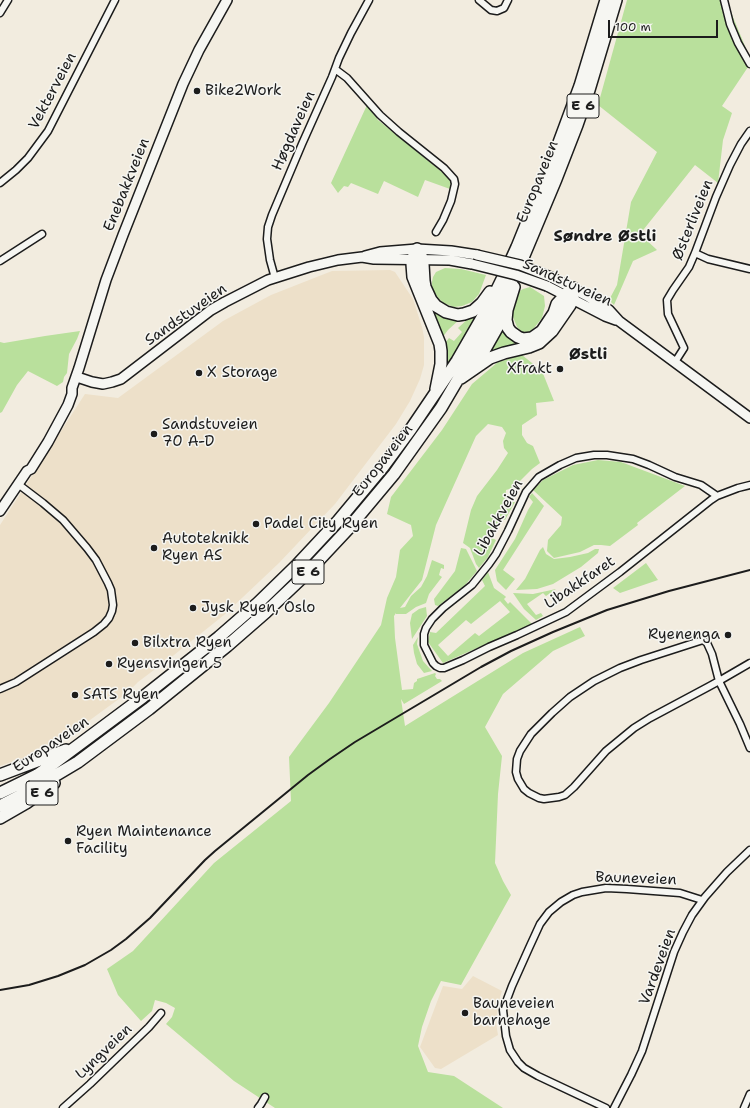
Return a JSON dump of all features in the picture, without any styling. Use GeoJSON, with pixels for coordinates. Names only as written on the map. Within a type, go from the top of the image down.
{"type":"FeatureCollection","features":[{"type":"Feature","properties":{"kind":"highway","name":"Europaveien"},"geometry":{"type":"LineString","coordinates":[[0,793],[36,775],[78,746],[172,675],[219,637],[258,603],[296,566],[338,521],[383,467],[451,371],[491,302],[507,269],[558,148],[580,86],[606,0]]}},
{"type":"Feature","properties":{"kind":"highway","name":"Europaveien"},"geometry":{"type":"LineString","coordinates":[[0,806],[31,790],[78,762],[149,709],[227,646],[304,576],[348,529],[394,474],[441,408],[499,306],[522,260],[577,125],[616,0]]}},
{"type":"Feature","properties":{"kind":"highway","name":"E 6"},"geometry":{"type":"LineString","coordinates":[[417,256],[425,287],[432,300],[441,309],[452,314],[464,314],[472,311],[482,303],[507,269]]}},
{"type":"Feature","properties":{"kind":"highway","name":"E 6"},"geometry":{"type":"LineString","coordinates":[[417,256],[412,268],[413,277],[440,344],[441,360],[436,391]]}},
{"type":"Feature","properties":{"kind":"highway","name":"E 6"},"geometry":{"type":"LineString","coordinates":[[522,260],[507,310],[506,320],[511,332],[518,338],[532,338],[542,331],[554,313],[557,304],[571,294]]}},
{"type":"Feature","properties":{"kind":"highway","name":"E 6"},"geometry":{"type":"LineString","coordinates":[[456,382],[475,368],[496,356],[539,343],[552,331],[570,305],[571,294]]}},
{"type":"Feature","properties":{"kind":"highway","name":"E 6"},"geometry":{"type":"LineString","coordinates":[[475,368],[507,310]]}},
{"type":"Feature","properties":{"kind":"highway","name":"E 6"},"geometry":{"type":"LineString","coordinates":[[0,775],[78,746]]}},
{"type":"Feature","properties":{"kind":"highway","name":"E 6"},"geometry":{"type":"LineString","coordinates":[[0,818],[37,796],[78,762]]}},
{"type":"Feature","properties":{"kind":"main road","name":"Enebakkveien"},"geometry":{"type":"LineString","coordinates":[[0,509],[27,471],[27,467],[45,440],[68,393],[72,388],[108,274],[128,220],[199,50],[227,0]]}},
{"type":"Feature","properties":{"kind":"main road","name":"Sandstuveien"},"geometry":{"type":"LineString","coordinates":[[417,256],[451,251],[477,255],[520,265],[571,294],[609,310],[619,321],[750,418]]}},
{"type":"Feature","properties":{"kind":"main road","name":"Sandstuveien"},"geometry":{"type":"LineString","coordinates":[[76,377],[97,383],[112,382],[121,379],[216,307],[253,287],[275,278],[323,263],[362,258],[380,252],[450,260],[549,282]]}},
{"type":"Feature","properties":{"kind":"street"},"geometry":{"type":"LineString","coordinates":[[0,13],[8,0]]}},
{"type":"Feature","properties":{"kind":"street","name":"Vekterveien"},"geometry":{"type":"LineString","coordinates":[[0,182],[28,158],[48,131],[115,0]]}},
{"type":"Feature","properties":{"kind":"street","name":"Høgdaveien"},"geometry":{"type":"LineString","coordinates":[[275,278],[268,248],[268,232],[272,215],[350,33],[369,0]]}},
{"type":"Feature","properties":{"kind":"street"},"geometry":{"type":"LineString","coordinates":[[479,0],[491,10],[497,12],[504,8],[508,0]]}},
{"type":"Feature","properties":{"kind":"street"},"geometry":{"type":"LineString","coordinates":[[724,0],[730,24],[738,43],[750,64]]}},
{"type":"Feature","properties":{"kind":"street"},"geometry":{"type":"LineString","coordinates":[[335,69],[352,84],[380,115],[444,168],[454,179],[455,184],[451,201],[436,232]]}},
{"type":"Feature","properties":{"kind":"street","name":"Østerliveien"},"geometry":{"type":"LineString","coordinates":[[675,362],[684,348],[668,314],[668,298],[689,267],[730,165],[750,131]]}},
{"type":"Feature","properties":{"kind":"street"},"geometry":{"type":"LineString","coordinates":[[0,261],[42,234]]}},
{"type":"Feature","properties":{"kind":"street"},"geometry":{"type":"LineString","coordinates":[[695,253],[708,259],[750,269]]}},
{"type":"Feature","properties":{"kind":"street","name":"Libakkveien"},"geometry":{"type":"LineString","coordinates":[[424,642],[426,628],[432,619],[443,608],[472,585],[496,554],[526,492],[539,477],[560,465],[576,458],[594,455],[607,455],[633,460],[675,477],[701,485],[717,496]]}},
{"type":"Feature","properties":{"kind":"street"},"geometry":{"type":"LineString","coordinates":[[0,689],[16,682],[94,632],[109,618],[113,605],[112,595],[108,583],[96,560],[87,548],[63,520],[18,484]]}},
{"type":"Feature","properties":{"kind":"street","name":"Libakkfaret"},"geometry":{"type":"LineString","coordinates":[[424,642],[426,652],[433,663],[440,668],[444,668],[538,626],[566,612],[717,496],[750,485]]}},
{"type":"Feature","properties":{"kind":"street"},"geometry":{"type":"LineString","coordinates":[[750,663],[719,681],[650,718],[634,728],[606,751],[565,795],[544,799],[539,798],[524,789],[518,779],[515,766],[520,751],[531,734],[570,697],[589,684],[620,668],[703,640],[707,643],[712,654],[719,681],[750,748]]}},
{"type":"Feature","properties":{"kind":"street","name":"Vardeveien"},"geometry":{"type":"LineString","coordinates":[[614,1108],[642,1051],[674,952],[692,915],[702,900],[727,872],[750,850]]}},
{"type":"Feature","properties":{"kind":"street","name":"Bauneveien"},"geometry":{"type":"LineString","coordinates":[[606,1108],[524,1068],[510,1050],[506,1036],[503,1010],[512,986],[540,924],[549,912],[561,902],[573,895],[606,888],[680,893],[702,900]]}},
{"type":"Feature","properties":{"kind":"street","name":"Lyngveien"},"geometry":{"type":"LineString","coordinates":[[63,1108],[149,1027],[161,1013]]}},
{"type":"Feature","properties":{"kind":"street"},"geometry":{"type":"LineString","coordinates":[[744,1108],[750,1094]]}},
{"type":"Feature","properties":{"kind":"street"},"geometry":{"type":"LineString","coordinates":[[258,1108],[265,1097]]}},
{"type":"Feature","properties":{"kind":"shaded area"},"geometry":{"type":"Polygon","coordinates":[[[390,270],[395,272],[413,299],[424,337],[424,365],[420,379],[410,401],[396,424],[335,504],[279,563],[224,615],[138,682],[127,693],[75,731],[25,757],[0,766],[0,525],[85,394],[118,398],[223,321],[271,295],[332,271],[390,270]]]}},
{"type":"Feature","properties":{"kind":"shaded area","name":"Bauneveien barnehage"},"geometry":{"type":"Polygon","coordinates":[[[473,976],[502,991],[498,1004],[496,1023],[498,1035],[441,1069],[435,1068],[420,1047],[443,986],[462,989],[473,976]]]}},
{"type":"Feature","properties":{"kind":"green space"},"geometry":{"type":"Polygon","coordinates":[[[627,0],[727,0],[750,58],[750,64],[722,106],[732,113],[723,140],[718,183],[695,165],[640,234],[657,250],[633,261],[614,305],[609,300],[617,285],[631,202],[657,152],[598,105],[627,0]]]}},
{"type":"Feature","properties":{"kind":"green space"},"geometry":{"type":"Polygon","coordinates":[[[367,105],[378,120],[448,177],[451,181],[450,189],[425,180],[418,197],[384,181],[378,194],[351,183],[348,187],[344,186],[338,193],[331,183],[367,105]]]}},
{"type":"Feature","properties":{"kind":"green space"},"geometry":{"type":"Polygon","coordinates":[[[445,268],[461,269],[486,275],[479,294],[472,302],[454,307],[443,303],[435,294],[432,286],[433,277],[436,272],[445,268]]]}},
{"type":"Feature","properties":{"kind":"green space"},"geometry":{"type":"Polygon","coordinates":[[[530,287],[544,296],[545,306],[542,318],[534,328],[528,333],[523,333],[517,327],[512,309],[518,292],[530,287]]]}},
{"type":"Feature","properties":{"kind":"green space"},"geometry":{"type":"Polygon","coordinates":[[[431,306],[460,319],[442,338],[431,306]]]}},
{"type":"Feature","properties":{"kind":"green space"},"geometry":{"type":"Polygon","coordinates":[[[475,316],[470,328],[445,371],[445,343],[449,338],[454,341],[462,332],[458,328],[470,317],[475,316]]]}},
{"type":"Feature","properties":{"kind":"green space"},"geometry":{"type":"Polygon","coordinates":[[[501,326],[524,343],[487,356],[501,326]]]}},
{"type":"Feature","properties":{"kind":"green space"},"geometry":{"type":"Polygon","coordinates":[[[80,331],[69,354],[67,373],[63,382],[57,386],[28,371],[17,385],[0,413],[0,342],[4,343],[80,331]]]}},
{"type":"Feature","properties":{"kind":"green space"},"geometry":{"type":"Polygon","coordinates":[[[522,355],[542,371],[554,401],[536,403],[537,415],[522,425],[522,435],[527,443],[533,446],[540,463],[513,488],[506,490],[505,501],[515,502],[505,520],[500,518],[492,538],[496,540],[488,557],[479,568],[470,548],[463,543],[471,510],[477,496],[508,453],[504,448],[503,441],[506,433],[502,427],[488,424],[476,436],[436,525],[422,580],[400,608],[405,607],[411,596],[421,587],[427,576],[432,560],[444,565],[444,569],[441,568],[439,575],[442,577],[429,594],[426,603],[416,607],[406,614],[396,613],[394,616],[395,638],[402,690],[413,689],[414,683],[417,679],[435,673],[437,679],[442,681],[404,704],[401,699],[405,726],[523,653],[580,627],[585,636],[553,651],[503,694],[485,727],[502,756],[498,794],[495,863],[511,895],[461,985],[441,981],[431,1001],[422,1027],[418,1046],[428,1072],[454,1076],[503,1108],[275,1108],[234,1081],[166,1024],[172,1017],[175,1008],[166,1003],[155,1000],[152,1011],[141,1021],[118,995],[107,969],[133,951],[214,863],[291,801],[289,757],[329,703],[381,625],[387,598],[396,577],[400,550],[413,536],[411,525],[387,514],[391,497],[442,430],[472,384],[498,362],[522,355]]]}},
{"type":"Feature","properties":{"kind":"green space"},"geometry":{"type":"Polygon","coordinates":[[[598,460],[621,462],[685,486],[610,546],[594,545],[580,552],[554,558],[547,551],[548,540],[561,525],[562,517],[533,490],[543,480],[573,465],[598,460]]]}},
{"type":"Feature","properties":{"kind":"green space"},"geometry":{"type":"Polygon","coordinates":[[[532,493],[544,506],[503,570],[515,579],[506,590],[497,581],[495,570],[515,539],[533,502],[529,497],[532,493]]]}},
{"type":"Feature","properties":{"kind":"green space"},"geometry":{"type":"Polygon","coordinates":[[[543,547],[546,554],[554,559],[588,553],[595,549],[599,549],[598,553],[581,567],[553,584],[537,589],[516,590],[525,579],[543,547]]]}},
{"type":"Feature","properties":{"kind":"green space"},"geometry":{"type":"Polygon","coordinates":[[[461,548],[466,549],[477,571],[465,585],[438,606],[435,605],[434,599],[455,571],[461,548]]]}},
{"type":"Feature","properties":{"kind":"green space"},"geometry":{"type":"Polygon","coordinates":[[[646,563],[658,580],[620,593],[613,588],[646,563]]]}},
{"type":"Feature","properties":{"kind":"green space"},"geometry":{"type":"Polygon","coordinates":[[[488,572],[494,588],[506,597],[504,599],[508,604],[510,602],[532,624],[443,663],[428,642],[430,632],[436,633],[485,586],[482,580],[488,572]],[[500,601],[471,624],[466,620],[438,645],[448,656],[475,633],[479,636],[510,612],[500,601]]]}},
{"type":"Feature","properties":{"kind":"green space"},"geometry":{"type":"Polygon","coordinates":[[[556,589],[546,596],[543,593],[527,604],[536,615],[541,613],[543,616],[536,620],[524,609],[513,593],[533,594],[556,589]]]}},
{"type":"Feature","properties":{"kind":"green space"},"geometry":{"type":"Polygon","coordinates":[[[426,607],[427,616],[412,639],[410,623],[412,614],[419,609],[426,607]]]}},
{"type":"Feature","properties":{"kind":"green space"},"geometry":{"type":"Polygon","coordinates":[[[418,637],[417,644],[423,661],[432,671],[424,673],[417,664],[413,645],[418,637]]]}},
{"type":"Feature","properties":{"kind":"railway"},"geometry":{"type":"LineString","coordinates":[[0,990],[29,985],[58,976],[85,965],[111,950],[150,918],[215,851],[308,775],[355,742],[481,667],[511,651],[607,610],[669,591],[750,570]]}},
{"type":"Feature","properties":{"kind":"place","name":"Bike2Work"},"geometry":{"type":"Point","coordinates":[197,91]}},
{"type":"Feature","properties":{"kind":"place","name":"Xfrakt"},"geometry":{"type":"Point","coordinates":[560,369]}},
{"type":"Feature","properties":{"kind":"place","name":"X Storage"},"geometry":{"type":"Point","coordinates":[199,373]}},
{"type":"Feature","properties":{"kind":"place","name":"Sandstuveien 70 A-D"},"geometry":{"type":"Point","coordinates":[154,434]}},
{"type":"Feature","properties":{"kind":"place","name":"Padel City Ryen"},"geometry":{"type":"Point","coordinates":[256,524]}},
{"type":"Feature","properties":{"kind":"place","name":"Autoteknikk Ryen AS"},"geometry":{"type":"Point","coordinates":[154,548]}},
{"type":"Feature","properties":{"kind":"place","name":"Jysk Ryen, Oslo"},"geometry":{"type":"Point","coordinates":[193,608]}},
{"type":"Feature","properties":{"kind":"place","name":"Ryenenga"},"geometry":{"type":"Point","coordinates":[728,635]}},
{"type":"Feature","properties":{"kind":"place","name":"Bilxtra Ryen"},"geometry":{"type":"Point","coordinates":[135,643]}},
{"type":"Feature","properties":{"kind":"place","name":"Ryensvingen 5"},"geometry":{"type":"Point","coordinates":[109,664]}},
{"type":"Feature","properties":{"kind":"place","name":"SATS Ryen"},"geometry":{"type":"Point","coordinates":[75,695]}},
{"type":"Feature","properties":{"kind":"place","name":"Ryen Maintenance Facility"},"geometry":{"type":"Point","coordinates":[68,841]}},
{"type":"Feature","properties":{"kind":"place","name":"Bauneveien barnehage"},"geometry":{"type":"Point","coordinates":[465,1013]}},
{"type":"Feature","properties":{"kind":"district","name":"Søndre Østli"},"geometry":{"type":"Point","coordinates":[605,237]}},
{"type":"Feature","properties":{"kind":"district","name":"Østli"},"geometry":{"type":"Point","coordinates":[588,355]}}]}
